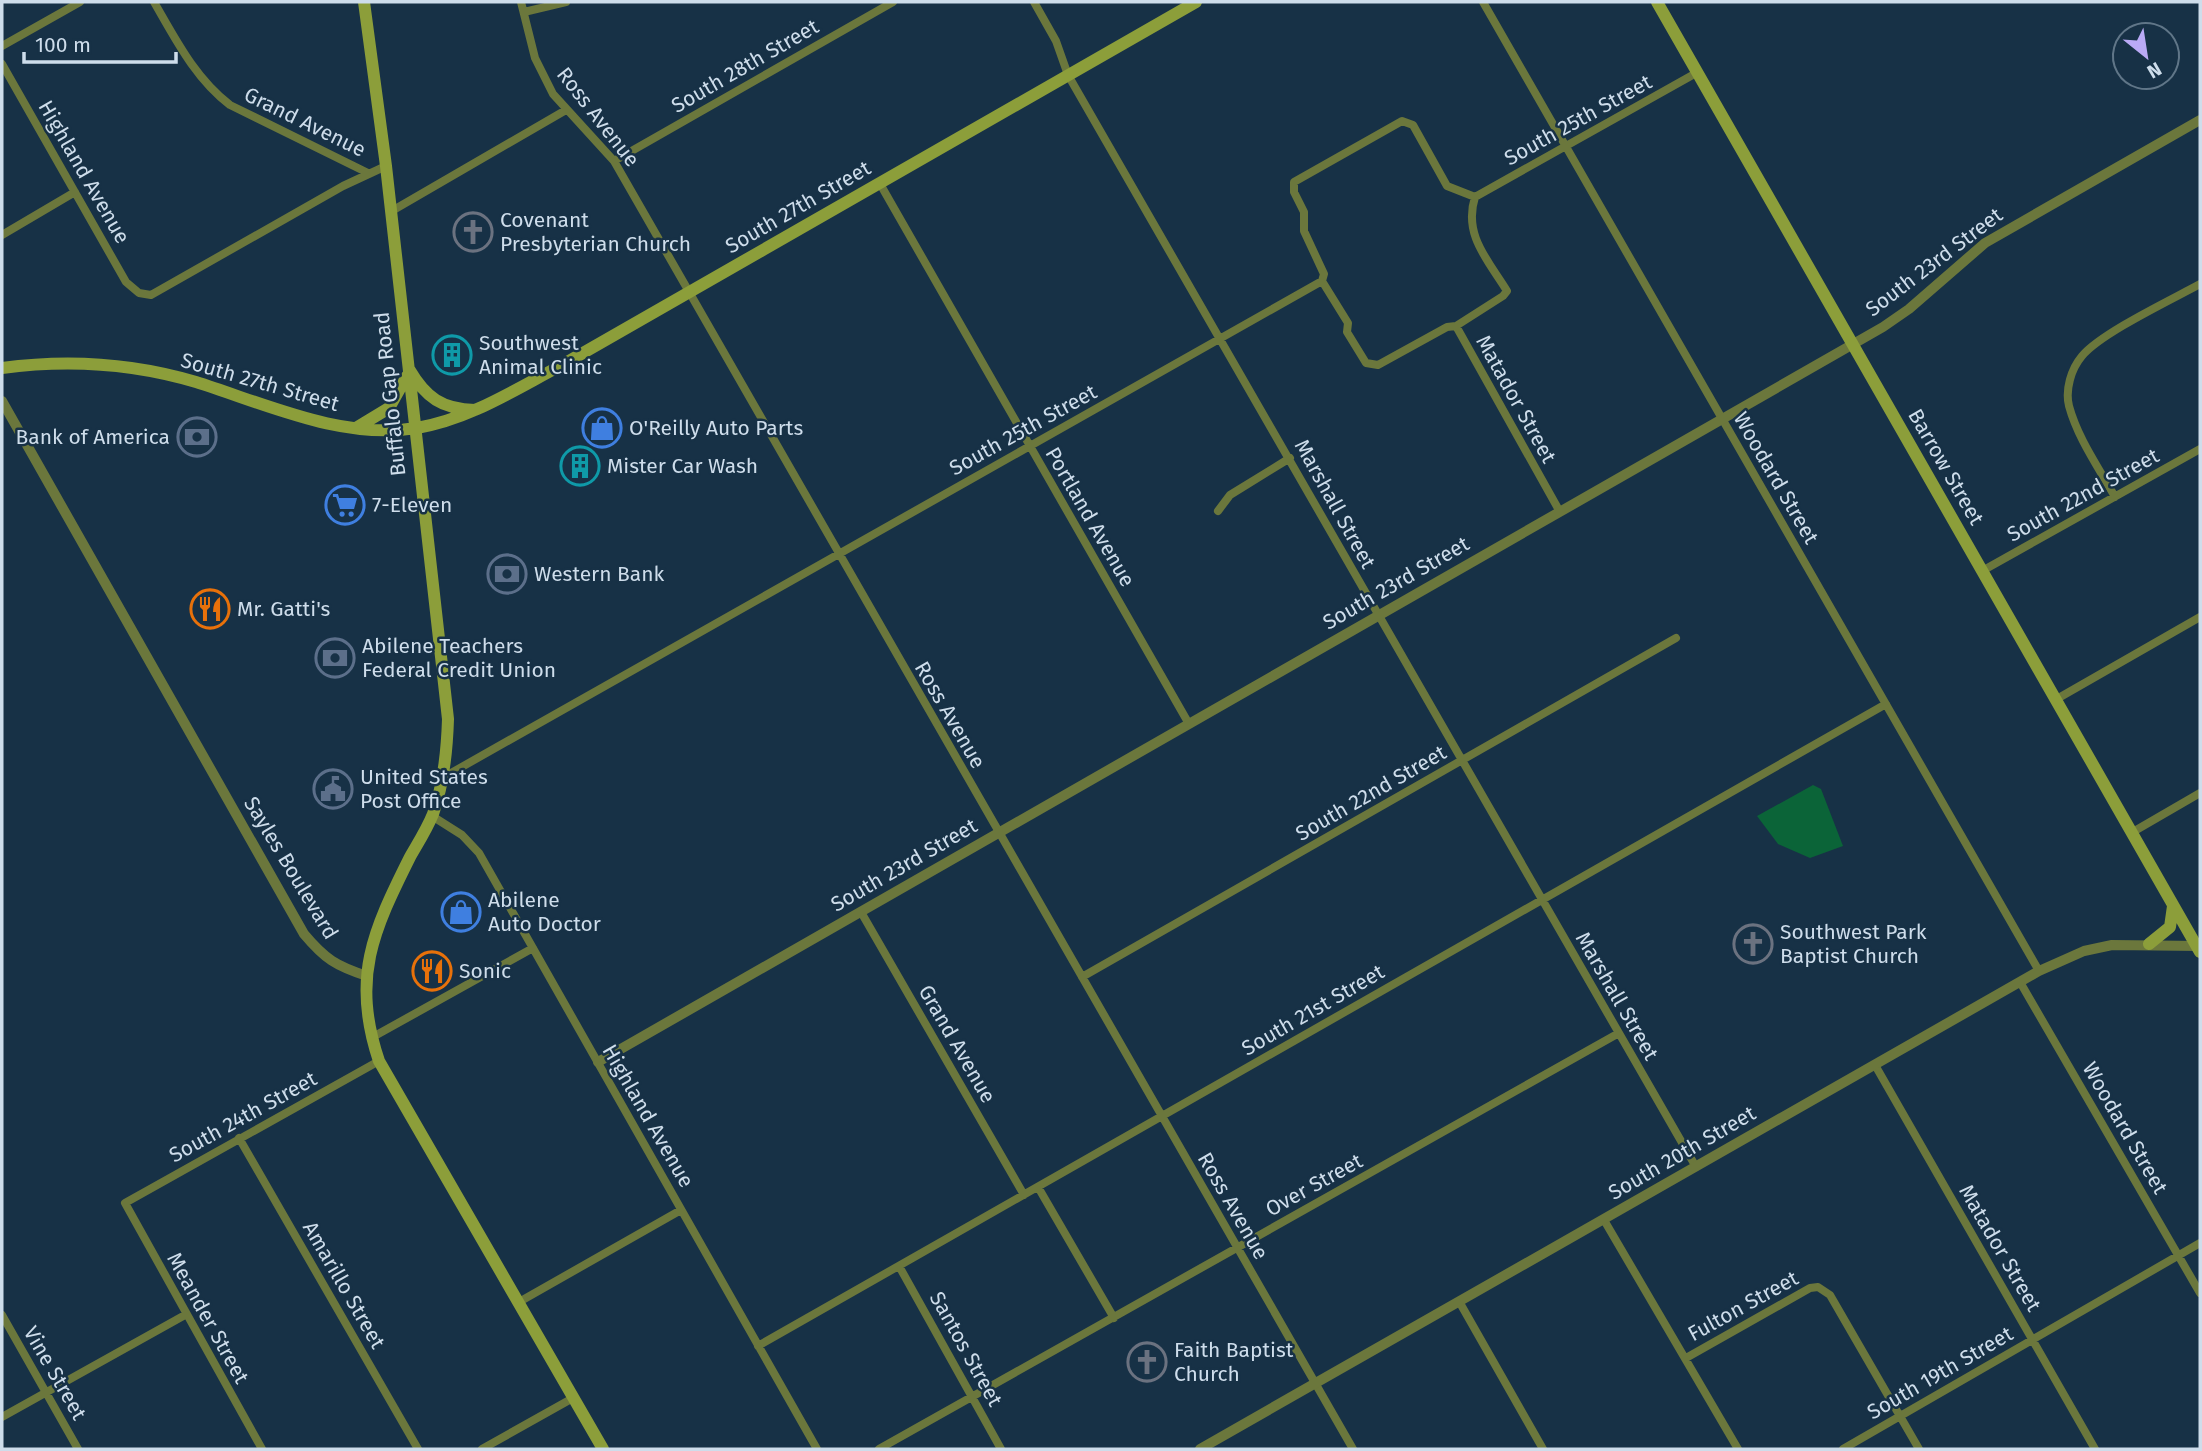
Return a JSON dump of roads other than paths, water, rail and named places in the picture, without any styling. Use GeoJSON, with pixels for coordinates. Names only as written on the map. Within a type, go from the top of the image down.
{"type":"FeatureCollection","features":[{"type":"Feature","properties":{"kind":"main road","name":"Buffalo Gap Road"},"geometry":{"type":"LineString","coordinates":[[364,2],[386,166],[413,429],[448,719],[444,776],[432,816],[383,913],[370,947],[367,976]]}},
{"type":"Feature","properties":{"kind":"main road","name":"South 27th Street"},"geometry":{"type":"LineString","coordinates":[[2,368],[80,362],[138,368],[194,382],[300,417],[356,428],[413,429],[465,417],[1196,2]]}},
{"type":"Feature","properties":{"kind":"main road","name":"Barrow Street"},"geometry":{"type":"LineString","coordinates":[[1657,2],[2130,833],[2199,948]]}},
{"type":"Feature","properties":{"kind":"main road"},"geometry":{"type":"LineString","coordinates":[[356,428],[390,408],[407,370],[416,382],[442,404],[452,409],[479,410]]}},
{"type":"Feature","properties":{"kind":"main road"},"geometry":{"type":"LineString","coordinates":[[2149,944],[2169,927],[2173,905]]}},
{"type":"Feature","properties":{"kind":"main road"},"geometry":{"type":"LineString","coordinates":[[367,976],[371,1038],[379,1061],[603,1449]]}},
{"type":"Feature","properties":{"kind":"street"},"geometry":{"type":"LineString","coordinates":[[2,46],[79,2]]}},
{"type":"Feature","properties":{"kind":"street","name":"Grand Avenue"},"geometry":{"type":"LineString","coordinates":[[154,2],[192,66],[216,95],[230,105],[368,173]]}},
{"type":"Feature","properties":{"kind":"street","name":"Ross Avenue"},"geometry":{"type":"LineString","coordinates":[[521,2],[543,78],[566,110],[614,161],[997,833],[1353,1449]]}},
{"type":"Feature","properties":{"kind":"street"},"geometry":{"type":"LineString","coordinates":[[524,12],[566,2]]}},
{"type":"Feature","properties":{"kind":"street","name":"South 28th Street"},"geometry":{"type":"LineString","coordinates":[[614,161],[893,2]]}},
{"type":"Feature","properties":{"kind":"street","name":"Marshall Street"},"geometry":{"type":"LineString","coordinates":[[1034,2],[1056,41],[1068,75],[1696,1167]]}},
{"type":"Feature","properties":{"kind":"street","name":"Woodard Street"},"geometry":{"type":"LineString","coordinates":[[1483,2],[2039,971]]}},
{"type":"Feature","properties":{"kind":"street","name":"Highland Avenue"},"geometry":{"type":"LineString","coordinates":[[2,64],[126,282],[139,293],[151,295],[368,173]]}},
{"type":"Feature","properties":{"kind":"street","name":"South 25th Street"},"geometry":{"type":"LineString","coordinates":[[1475,197],[1698,72]]}},
{"type":"Feature","properties":{"kind":"street"},"geometry":{"type":"LineString","coordinates":[[390,212],[566,110]]}},
{"type":"Feature","properties":{"kind":"street","name":"South 23rd Street"},"geometry":{"type":"LineString","coordinates":[[597,1062],[1853,344],[1909,309],[1985,243],[2200,120]]}},
{"type":"Feature","properties":{"kind":"street"},"geometry":{"type":"LineString","coordinates":[[1322,281],[1324,274],[1304,231],[1304,212],[1294,192],[1294,182],[1402,121],[1413,125],[1447,186],[1475,197],[1470,214],[1472,232],[1507,291],[1456,326]]}},
{"type":"Feature","properties":{"kind":"street"},"geometry":{"type":"LineString","coordinates":[[368,173],[386,166]]}},
{"type":"Feature","properties":{"kind":"street","name":"Portland Avenue"},"geometry":{"type":"LineString","coordinates":[[879,182],[1189,724]]}},
{"type":"Feature","properties":{"kind":"street"},"geometry":{"type":"LineString","coordinates":[[2,234],[75,192]]}},
{"type":"Feature","properties":{"kind":"street","name":"South 25th Street"},"geometry":{"type":"LineString","coordinates":[[444,776],[1029,446],[1221,341],[1322,281]]}},
{"type":"Feature","properties":{"kind":"street","name":"Matador Street"},"geometry":{"type":"LineString","coordinates":[[1322,281],[1348,323],[1347,332],[1366,363],[1378,365],[1447,327],[1456,326],[1560,512]]}},
{"type":"Feature","properties":{"kind":"street"},"geometry":{"type":"LineString","coordinates":[[2115,497],[2079,433],[2068,404],[2070,378],[2081,357],[2096,344],[2200,284]]}},
{"type":"Feature","properties":{"kind":"street","name":"Sayles Boulevard"},"geometry":{"type":"LineString","coordinates":[[2,401],[304,934],[321,955],[338,967],[367,976]]}},
{"type":"Feature","properties":{"kind":"street","name":"South 22nd Street"},"geometry":{"type":"LineString","coordinates":[[1982,571],[2200,449]]}},
{"type":"Feature","properties":{"kind":"street"},"geometry":{"type":"LineString","coordinates":[[1218,511],[1230,495],[1290,458]]}},
{"type":"Feature","properties":{"kind":"street"},"geometry":{"type":"LineString","coordinates":[[2056,700],[2200,617]]}},
{"type":"Feature","properties":{"kind":"street","name":"South 22nd Street"},"geometry":{"type":"LineString","coordinates":[[1082,977],[1676,638]]}},
{"type":"Feature","properties":{"kind":"street","name":"South 21st Street"},"geometry":{"type":"LineString","coordinates":[[758,1346],[1886,704]]}},
{"type":"Feature","properties":{"kind":"street"},"geometry":{"type":"LineString","coordinates":[[2130,833],[2200,793]]}},
{"type":"Feature","properties":{"kind":"street","name":"Highland Avenue"},"geometry":{"type":"LineString","coordinates":[[432,816],[462,835],[479,853],[817,1449]]}},
{"type":"Feature","properties":{"kind":"street","name":"Grand Avenue"},"geometry":{"type":"LineString","coordinates":[[861,912],[1024,1195]]}},
{"type":"Feature","properties":{"kind":"street","name":"South 20th Street"},"geometry":{"type":"LineString","coordinates":[[1200,1449],[2039,971],[2084,951],[2112,945],[2149,944],[2199,948]]}},
{"type":"Feature","properties":{"kind":"street"},"geometry":{"type":"LineString","coordinates":[[371,1038],[533,948]]}},
{"type":"Feature","properties":{"kind":"street","name":"Woodard Street"},"geometry":{"type":"LineString","coordinates":[[2020,982],[2200,1293]]}},
{"type":"Feature","properties":{"kind":"street","name":"Over Street"},"geometry":{"type":"LineString","coordinates":[[878,1449],[1619,1033]]}},
{"type":"Feature","properties":{"kind":"street","name":"South 24th Street"},"geometry":{"type":"LineString","coordinates":[[125,1203],[379,1061]]}},
{"type":"Feature","properties":{"kind":"street","name":"Matador Street"},"geometry":{"type":"LineString","coordinates":[[1875,1065],[2095,1449]]}},
{"type":"Feature","properties":{"kind":"street","name":"Amarillo Street"},"geometry":{"type":"LineString","coordinates":[[239,1138],[418,1449]]}},
{"type":"Feature","properties":{"kind":"street"},"geometry":{"type":"LineString","coordinates":[[1038,1187],[1114,1318]]}},
{"type":"Feature","properties":{"kind":"street","name":"Meander Street"},"geometry":{"type":"LineString","coordinates":[[125,1203],[262,1449]]}},
{"type":"Feature","properties":{"kind":"street"},"geometry":{"type":"LineString","coordinates":[[519,1302],[681,1210]]}},
{"type":"Feature","properties":{"kind":"street"},"geometry":{"type":"LineString","coordinates":[[1604,1220],[1738,1449]]}},
{"type":"Feature","properties":{"kind":"street","name":"South 19th Street"},"geometry":{"type":"LineString","coordinates":[[1843,1449],[2200,1243]]}},
{"type":"Feature","properties":{"kind":"street","name":"Santos Street"},"geometry":{"type":"LineString","coordinates":[[899,1266],[1001,1449]]}},
{"type":"Feature","properties":{"kind":"street","name":"Fulton Street"},"geometry":{"type":"LineString","coordinates":[[1686,1358],[1810,1288],[1818,1287],[1830,1295],[1900,1416]]}},
{"type":"Feature","properties":{"kind":"street"},"geometry":{"type":"LineString","coordinates":[[1460,1303],[1543,1449]]}},
{"type":"Feature","properties":{"kind":"street","name":"Vine Street"},"geometry":{"type":"LineString","coordinates":[[2,1315],[78,1449]]}},
{"type":"Feature","properties":{"kind":"street"},"geometry":{"type":"LineString","coordinates":[[2,1417],[185,1315]]}},
{"type":"Feature","properties":{"kind":"street"},"geometry":{"type":"LineString","coordinates":[[482,1449],[573,1398]]}},
{"type":"Feature","properties":{"kind":"street"},"geometry":{"type":"LineString","coordinates":[[1900,1416],[1919,1449]]}},
{"type":"Feature","properties":{"kind":"place","name":"Covenant Presbyterian Church"},"geometry":{"type":"Point","coordinates":[473,232]}},
{"type":"Feature","properties":{"kind":"place","name":"Southwest Animal Clinic"},"geometry":{"type":"Point","coordinates":[452,355]}},
{"type":"Feature","properties":{"kind":"place","name":"O'Reilly Auto Parts"},"geometry":{"type":"Point","coordinates":[602,428]}},
{"type":"Feature","properties":{"kind":"place","name":"Bank of America"},"geometry":{"type":"Point","coordinates":[197,437]}},
{"type":"Feature","properties":{"kind":"place","name":"Mister Car Wash"},"geometry":{"type":"Point","coordinates":[580,466]}},
{"type":"Feature","properties":{"kind":"place","name":"7-Eleven"},"geometry":{"type":"Point","coordinates":[345,505]}},
{"type":"Feature","properties":{"kind":"place","name":"Western Bank"},"geometry":{"type":"Point","coordinates":[507,574]}},
{"type":"Feature","properties":{"kind":"place","name":"Mr. Gatti's"},"geometry":{"type":"Point","coordinates":[210,609]}},
{"type":"Feature","properties":{"kind":"place","name":"Abilene Teachers Federal Credit Union"},"geometry":{"type":"Point","coordinates":[335,658]}},
{"type":"Feature","properties":{"kind":"place","name":"United States Post Office"},"geometry":{"type":"Point","coordinates":[333,789]}},
{"type":"Feature","properties":{"kind":"place","name":"Abilene Auto Doctor"},"geometry":{"type":"Point","coordinates":[461,912]}},
{"type":"Feature","properties":{"kind":"place","name":"Southwest Park Baptist Church"},"geometry":{"type":"Point","coordinates":[1753,944]}},
{"type":"Feature","properties":{"kind":"place","name":"Sonic"},"geometry":{"type":"Point","coordinates":[432,971]}},
{"type":"Feature","properties":{"kind":"place","name":"Faith Baptist Church"},"geometry":{"type":"Point","coordinates":[1147,1362]}}]}
